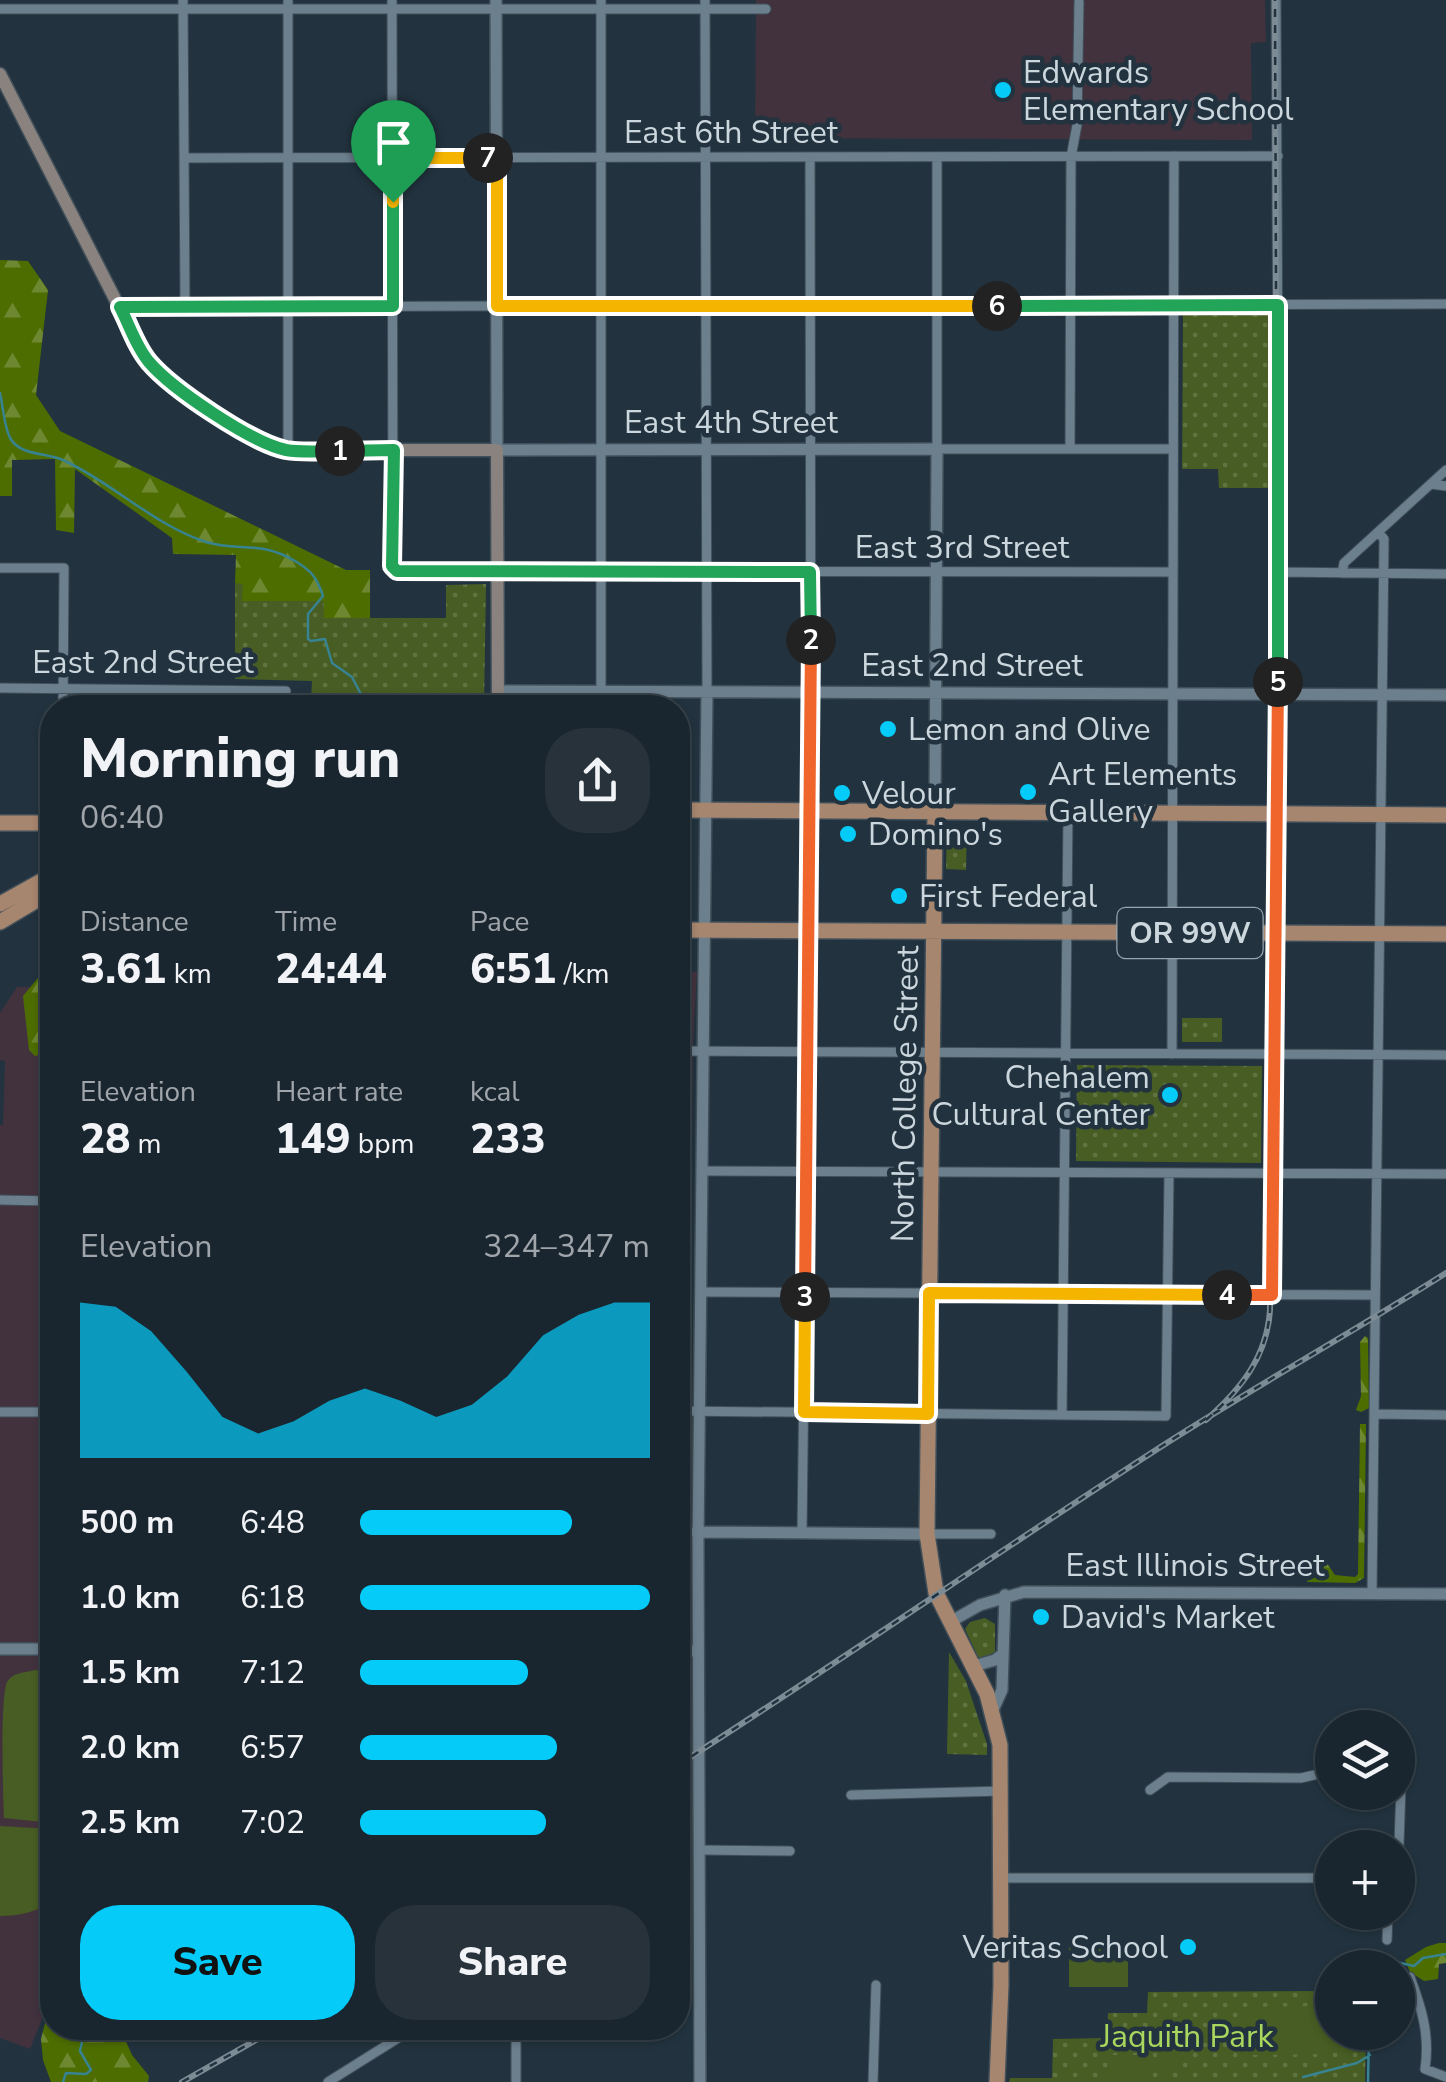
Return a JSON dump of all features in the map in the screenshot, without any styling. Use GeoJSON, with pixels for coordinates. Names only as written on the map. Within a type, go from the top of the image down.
{"type":"FeatureCollection","features":[{"type":"Feature","properties":{"kind":"main road"},"geometry":{"type":"LineString","coordinates":[[1,78],[148,361],[166,378],[244,431],[288,450]]}},
{"type":"Feature","properties":{"kind":"main road","name":"East 4th Street"},"geometry":{"type":"LineString","coordinates":[[288,450],[496,450]]}},
{"type":"Feature","properties":{"kind":"main road"},"geometry":{"type":"LineString","coordinates":[[496,450],[498,695]]}},
{"type":"Feature","properties":{"kind":"main road"},"geometry":{"type":"LineString","coordinates":[[690,810],[1446,815]]}},
{"type":"Feature","properties":{"kind":"main road","name":"North College Street"},"geometry":{"type":"LineString","coordinates":[[934,812],[927,1534],[936,1593],[993,1710],[1000,1745],[1002,1878],[997,2082]]}},
{"type":"Feature","properties":{"kind":"main road"},"geometry":{"type":"LineString","coordinates":[[0,823],[40,824]]}},
{"type":"Feature","properties":{"kind":"main road"},"geometry":{"type":"LineString","coordinates":[[0,904],[40,882]]}},
{"type":"Feature","properties":{"kind":"main road"},"geometry":{"type":"LineString","coordinates":[[0,922],[40,899]]}},
{"type":"Feature","properties":{"kind":"main road","name":"OR 99W"},"geometry":{"type":"LineString","coordinates":[[690,930],[1446,934]]}},
{"type":"Feature","properties":{"kind":"street"},"geometry":{"type":"LineString","coordinates":[[1272,1295],[1279,572],[1276,0]]}},
{"type":"Feature","properties":{"kind":"street"},"geometry":{"type":"LineString","coordinates":[[1070,449],[1071,157],[1077,125],[1079,2]]}},
{"type":"Feature","properties":{"kind":"street"},"geometry":{"type":"LineString","coordinates":[[700,2082],[698,1532],[707,810],[706,4]]}},
{"type":"Feature","properties":{"kind":"street"},"geometry":{"type":"LineString","coordinates":[[0,9],[80,5],[706,4],[766,9]]}},
{"type":"Feature","properties":{"kind":"street"},"geometry":{"type":"LineString","coordinates":[[184,5],[185,306]]}},
{"type":"Feature","properties":{"kind":"street"},"geometry":{"type":"LineString","coordinates":[[288,5],[288,450]]}},
{"type":"Feature","properties":{"kind":"street"},"geometry":{"type":"LineString","coordinates":[[392,5],[394,450]]}},
{"type":"Feature","properties":{"kind":"street"},"geometry":{"type":"LineString","coordinates":[[496,5],[496,450]]}},
{"type":"Feature","properties":{"kind":"street"},"geometry":{"type":"LineString","coordinates":[[601,5],[601,695]]}},
{"type":"Feature","properties":{"kind":"street"},"geometry":{"type":"LineString","coordinates":[[1172,1054],[1174,156]]}},
{"type":"Feature","properties":{"kind":"street","name":"East 6th Street"},"geometry":{"type":"LineString","coordinates":[[184,158],[1278,156]]}},
{"type":"Feature","properties":{"kind":"street"},"geometry":{"type":"LineString","coordinates":[[802,1533],[811,811],[810,157]]}},
{"type":"Feature","properties":{"kind":"street"},"geometry":{"type":"LineString","coordinates":[[934,812],[938,157]]}},
{"type":"Feature","properties":{"kind":"street"},"geometry":{"type":"LineString","coordinates":[[120,307],[1446,304]]}},
{"type":"Feature","properties":{"kind":"street","name":"East 4th Street"},"geometry":{"type":"LineString","coordinates":[[496,450],[1173,449]]}},
{"type":"Feature","properties":{"kind":"street","name":"East 3rd Street"},"geometry":{"type":"LineString","coordinates":[[394,450],[392,566],[397,571],[1172,572]]}},
{"type":"Feature","properties":{"kind":"street"},"geometry":{"type":"LineString","coordinates":[[1342,573],[1344,563],[1446,470]]}},
{"type":"Feature","properties":{"kind":"street"},"geometry":{"type":"LineString","coordinates":[[1431,484],[1446,486]]}},
{"type":"Feature","properties":{"kind":"street"},"geometry":{"type":"LineString","coordinates":[[1372,1594],[1384,573],[1384,540],[1378,532]]}},
{"type":"Feature","properties":{"kind":"street"},"geometry":{"type":"LineString","coordinates":[[0,568],[64,568],[63,695]]}},
{"type":"Feature","properties":{"kind":"street"},"geometry":{"type":"LineString","coordinates":[[1279,572],[1446,574]]}},
{"type":"Feature","properties":{"kind":"street","name":"East 2nd Street"},"geometry":{"type":"LineString","coordinates":[[0,688],[286,690]]}},
{"type":"Feature","properties":{"kind":"street","name":"East 2nd Street"},"geometry":{"type":"LineString","coordinates":[[498,691],[1446,695]]}},
{"type":"Feature","properties":{"kind":"street"},"geometry":{"type":"LineString","coordinates":[[1062,1415],[1068,812]]}},
{"type":"Feature","properties":{"kind":"street"},"geometry":{"type":"LineString","coordinates":[[690,1052],[1446,1055]]}},
{"type":"Feature","properties":{"kind":"street"},"geometry":{"type":"LineString","coordinates":[[702,1172],[1446,1174]]}},
{"type":"Feature","properties":{"kind":"street"},"geometry":{"type":"LineString","coordinates":[[690,1412],[1166,1416],[1168,1173]]}},
{"type":"Feature","properties":{"kind":"street"},"geometry":{"type":"LineString","coordinates":[[0,1200],[40,1200]]}},
{"type":"Feature","properties":{"kind":"street"},"geometry":{"type":"LineString","coordinates":[[701,1292],[1375,1295]]}},
{"type":"Feature","properties":{"kind":"street"},"geometry":{"type":"LineString","coordinates":[[0,1412],[40,1412]]}},
{"type":"Feature","properties":{"kind":"street"},"geometry":{"type":"LineString","coordinates":[[1374,1414],[1446,1415]]}},
{"type":"Feature","properties":{"kind":"street"},"geometry":{"type":"LineString","coordinates":[[690,1532],[991,1534]]}},
{"type":"Feature","properties":{"kind":"street","name":"East Illinois Street"},"geometry":{"type":"LineString","coordinates":[[950,1622],[1005,1595],[1024,1592],[1446,1594]]}},
{"type":"Feature","properties":{"kind":"street"},"geometry":{"type":"LineString","coordinates":[[993,1710],[1002,1690],[1005,1595]]}},
{"type":"Feature","properties":{"kind":"street"},"geometry":{"type":"LineString","coordinates":[[0,1649],[40,1649]]}},
{"type":"Feature","properties":{"kind":"street"},"geometry":{"type":"LineString","coordinates":[[690,1652],[698,1652]]}},
{"type":"Feature","properties":{"kind":"street"},"geometry":{"type":"LineString","coordinates":[[974,1666],[1003,1654]]}},
{"type":"Feature","properties":{"kind":"street"},"geometry":{"type":"LineString","coordinates":[[1150,1790],[1168,1777],[1315,1775]]}},
{"type":"Feature","properties":{"kind":"street"},"geometry":{"type":"LineString","coordinates":[[851,1796],[1002,1792]]}},
{"type":"Feature","properties":{"kind":"street"},"geometry":{"type":"LineString","coordinates":[[700,1850],[790,1850]]}},
{"type":"Feature","properties":{"kind":"street"},"geometry":{"type":"LineString","coordinates":[[1002,1878],[1315,1878]]}},
{"type":"Feature","properties":{"kind":"street"},"geometry":{"type":"LineString","coordinates":[[1387,1930],[1387,1940]]}},
{"type":"Feature","properties":{"kind":"street"},"geometry":{"type":"LineString","coordinates":[[874,2082],[876,1985]]}},
{"type":"Feature","properties":{"kind":"street"},"geometry":{"type":"LineString","coordinates":[[1415,1990],[1424,2015],[1426,2069],[1446,2076]]}},
{"type":"Feature","properties":{"kind":"street"},"geometry":{"type":"LineString","coordinates":[[328,2082],[395,2040]]}},
{"type":"Feature","properties":{"kind":"street"},"geometry":{"type":"LineString","coordinates":[[516,2040],[516,2082]]}},
{"type":"Feature","properties":{"kind":"shaded area","name":"Edwards Elementary School"},"geometry":{"type":"Polygon","coordinates":[[[756,0],[1265,0],[1266,42],[1251,43],[1252,140],[755,138],[756,0]]]}},
{"type":"Feature","properties":{"kind":"shaded area"},"geometry":{"type":"Polygon","coordinates":[[[690,972],[697,972],[690,1332],[690,972]]]}},
{"type":"Feature","properties":{"kind":"shaded area"},"geometry":{"type":"Polygon","coordinates":[[[17,987],[40,987],[40,2024],[30,2049],[0,2038],[0,1125],[5,1061],[0,1060],[0,1013],[17,987]]]}},
{"type":"Feature","properties":{"kind":"green space"},"geometry":{"type":"Polygon","coordinates":[[[0,260],[28,261],[48,290],[36,395],[60,431],[346,570],[370,570],[370,618],[324,618],[324,601],[242,601],[243,584],[235,583],[236,555],[173,554],[172,538],[75,469],[74,533],[56,530],[55,459],[12,460],[12,496],[0,496],[0,260]]]}},
{"type":"Feature","properties":{"kind":"green space"},"geometry":{"type":"Polygon","coordinates":[[[1183,314],[1268,314],[1268,488],[1219,488],[1218,469],[1182,469],[1183,314]]]}},
{"type":"Feature","properties":{"kind":"green space"},"geometry":{"type":"Polygon","coordinates":[[[235,583],[243,583],[243,601],[325,601],[325,618],[446,618],[446,585],[486,584],[484,695],[311,695],[312,681],[235,679],[235,583]]]}},
{"type":"Feature","properties":{"kind":"green space"},"geometry":{"type":"Polygon","coordinates":[[[947,828],[967,828],[966,870],[946,869],[947,828]]]}},
{"type":"Feature","properties":{"kind":"green space"},"geometry":{"type":"Polygon","coordinates":[[[40,975],[40,1055],[35,1056],[29,1050],[23,996],[40,975]]]}},
{"type":"Feature","properties":{"kind":"green space"},"geometry":{"type":"Polygon","coordinates":[[[1182,1018],[1222,1018],[1222,1042],[1182,1042],[1182,1018]]]}},
{"type":"Feature","properties":{"kind":"green space"},"geometry":{"type":"Polygon","coordinates":[[[1077,1065],[1262,1066],[1261,1163],[1076,1161],[1077,1065]]]}},
{"type":"Feature","properties":{"kind":"green space"},"geometry":{"type":"Polygon","coordinates":[[[1365,1336],[1369,1408],[1361,1412],[1356,1410],[1361,1396],[1360,1342],[1365,1336]]]}},
{"type":"Feature","properties":{"kind":"green space"},"geometry":{"type":"Polygon","coordinates":[[[1360,1424],[1366,1424],[1364,1578],[1355,1583],[1307,1582],[1318,1571],[1319,1560],[1324,1559],[1335,1575],[1358,1574],[1360,1424]]]}},
{"type":"Feature","properties":{"kind":"green space"},"geometry":{"type":"Polygon","coordinates":[[[985,1618],[995,1624],[995,1652],[979,1659],[965,1629],[970,1622],[985,1618]]]}},
{"type":"Feature","properties":{"kind":"green space"},"geometry":{"type":"Polygon","coordinates":[[[949,1652],[966,1681],[987,1744],[987,1755],[947,1754],[949,1652]]]}},
{"type":"Feature","properties":{"kind":"green space"},"geometry":{"type":"Polygon","coordinates":[[[40,1670],[40,1822],[4,1818],[5,1692],[7,1682],[19,1673],[40,1670]]]}},
{"type":"Feature","properties":{"kind":"green space"},"geometry":{"type":"Polygon","coordinates":[[[0,1826],[40,1828],[40,1908],[0,1916],[0,1826]]]}},
{"type":"Feature","properties":{"kind":"green space"},"geometry":{"type":"Polygon","coordinates":[[[1446,1943],[1446,1963],[1439,1964],[1438,1979],[1424,1981],[1415,1975],[1415,1954],[1446,1943]]]}},
{"type":"Feature","properties":{"kind":"green space"},"geometry":{"type":"Polygon","coordinates":[[[1069,1947],[1128,1947],[1128,1987],[1069,1987],[1069,1947]]]}},
{"type":"Feature","properties":{"kind":"green space","name":"Jaquith Park"},"geometry":{"type":"Polygon","coordinates":[[[1315,1991],[1315,2050],[1366,2050],[1365,2082],[1009,2082],[1010,2078],[1052,2078],[1053,2039],[1107,2038],[1108,2013],[1147,2013],[1148,1992],[1315,1991]]]}},
{"type":"Feature","properties":{"kind":"green space"},"geometry":{"type":"Polygon","coordinates":[[[1315,2006],[1315,2050],[1329,2050],[1329,2054],[1241,2055],[1240,2007],[1315,2006]]]}},
{"type":"Feature","properties":{"kind":"green space"},"geometry":{"type":"Polygon","coordinates":[[[41,2040],[125,2040],[149,2076],[148,2082],[51,2082],[41,2040]]]}},
{"type":"Feature","properties":{"kind":"green space"},"geometry":{"type":"Polygon","coordinates":[[[1157,2047],[1183,2047],[1182,2071],[1157,2071],[1157,2047]]]}},
{"type":"Feature","properties":{"kind":"green space"},"geometry":{"type":"Polygon","coordinates":[[[1108,2055],[1149,2055],[1149,2081],[1108,2081],[1108,2055]]]}},
{"type":"Feature","properties":{"kind":"waterway"},"geometry":{"type":"LineString","coordinates":[[0,393],[8,433],[21,448],[65,461],[187,535],[218,545],[271,551],[306,568],[323,596],[308,614],[308,639],[325,639],[332,663],[352,677],[361,695]]}},
{"type":"Feature","properties":{"kind":"waterway"},"geometry":{"type":"LineString","coordinates":[[1415,1965],[1423,1958],[1446,1954]]}},
{"type":"Feature","properties":{"kind":"waterway"},"geometry":{"type":"LineString","coordinates":[[63,2082],[66,2073],[86,2074],[91,2070],[80,2051],[82,2040]]}},
{"type":"Feature","properties":{"kind":"waterway"},"geometry":{"type":"LineString","coordinates":[[1368,2082],[1369,2050]]}},
{"type":"Feature","properties":{"kind":"waterway"},"geometry":{"type":"LineString","coordinates":[[1303,2077],[1357,2063],[1370,2055]]}},
{"type":"Feature","properties":{"kind":"railway"},"geometry":{"type":"LineString","coordinates":[[1206,1420],[1250,1371],[1264,1343],[1270,1310],[1277,573],[1275,0]]}},
{"type":"Feature","properties":{"kind":"railway"},"geometry":{"type":"LineString","coordinates":[[690,1757],[1173,1439],[1446,1273]]}},
{"type":"Feature","properties":{"kind":"railway"},"geometry":{"type":"LineString","coordinates":[[182,2082],[256,2040]]}},
{"type":"Feature","properties":{"kind":"place","name":"Edwards Elementary School"},"geometry":{"type":"Point","coordinates":[1003,90]}},
{"type":"Feature","properties":{"kind":"place","name":"Lemon and Olive"},"geometry":{"type":"Point","coordinates":[888,729]}},
{"type":"Feature","properties":{"kind":"place","name":"Art Elements Gallery"},"geometry":{"type":"Point","coordinates":[1028,792]}},
{"type":"Feature","properties":{"kind":"place","name":"Velour"},"geometry":{"type":"Point","coordinates":[842,793]}},
{"type":"Feature","properties":{"kind":"place","name":"Domino's"},"geometry":{"type":"Point","coordinates":[848,834]}},
{"type":"Feature","properties":{"kind":"place","name":"First Federal"},"geometry":{"type":"Point","coordinates":[899,896]}},
{"type":"Feature","properties":{"kind":"place","name":"Chehalem Cultural Center"},"geometry":{"type":"Point","coordinates":[1170,1095]}},
{"type":"Feature","properties":{"kind":"place","name":"David's Market"},"geometry":{"type":"Point","coordinates":[1041,1617]}},
{"type":"Feature","properties":{"kind":"place","name":"Veritas School"},"geometry":{"type":"Point","coordinates":[1188,1947]}},
{"type":"Feature","properties":{"kind":"route"},"geometry":{"type":"LineString","coordinates":[[393,158],[497,158],[497,306],[1278,305],[1272,1295],[929,1293],[928,1414],[804,1412],[810,572],[397,571],[392,566],[394,450],[288,450],[268,444],[166,378],[148,361],[120,307],[393,306],[393,202],[393,158]]}}]}
